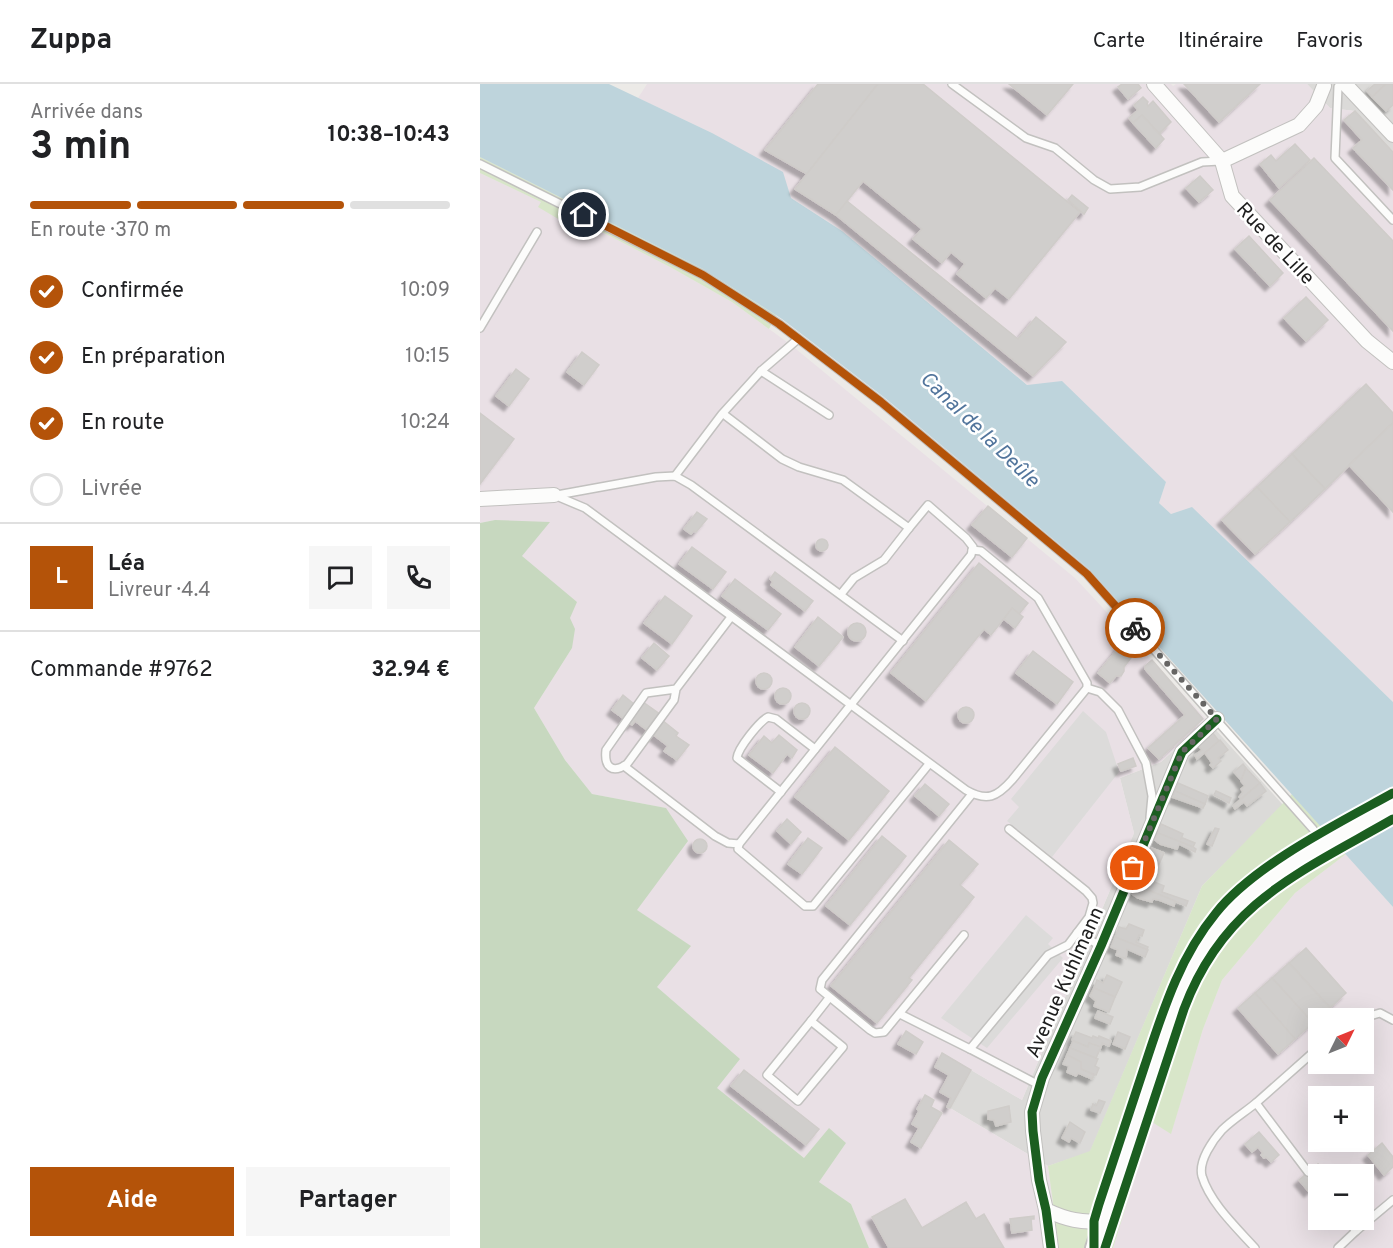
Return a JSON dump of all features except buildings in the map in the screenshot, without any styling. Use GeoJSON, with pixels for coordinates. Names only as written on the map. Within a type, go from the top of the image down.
{"type":"FeatureCollection","features":[{"type":"Feature","properties":{"kind":"street","name":"Rue de Lille"},"geometry":{"type":"LineString","coordinates":[[1154,84],[1222,161],[1232,196],[1367,341],[1393,362]]}},
{"type":"Feature","properties":{"kind":"street"},"geometry":{"type":"LineString","coordinates":[[1222,161],[1299,125],[1316,106],[1322,85],[1342,85],[1393,135]]}},
{"type":"Feature","properties":{"kind":"street"},"geometry":{"type":"LineString","coordinates":[[480,499],[554,495]]}},
{"type":"Feature","properties":{"kind":"street","name":"Avenue Kuhlmann"},"geometry":{"type":"LineString","coordinates":[[1051,1248],[1033,1131],[1032,1112],[1040,1085],[1182,752],[1217,719]]}},
{"type":"Feature","properties":{"kind":"street"},"geometry":{"type":"LineString","coordinates":[[1094,1248],[1167,1027],[1186,979],[1206,946],[1227,918],[1250,895],[1280,871],[1393,807]]}},
{"type":"Feature","properties":{"kind":"street"},"geometry":{"type":"LineString","coordinates":[[1046,1209],[1076,1220],[1087,1222],[1104,1220]]}},
{"type":"Feature","properties":{"kind":"lane"},"geometry":{"type":"LineString","coordinates":[[952,84],[1026,138],[1055,148],[1094,180],[1110,189],[1140,187],[1202,162],[1222,161]]}},
{"type":"Feature","properties":{"kind":"lane"},"geometry":{"type":"LineString","coordinates":[[1342,85],[1335,158],[1393,220]]}},
{"type":"Feature","properties":{"kind":"lane"},"geometry":{"type":"LineString","coordinates":[[480,164],[703,275],[798,339],[881,402],[1087,574],[1217,719],[1312,830]]}},
{"type":"Feature","properties":{"kind":"lane"},"geometry":{"type":"LineString","coordinates":[[480,328],[537,232]]}},
{"type":"Feature","properties":{"kind":"lane"},"geometry":{"type":"LineString","coordinates":[[675,476],[722,414],[761,371],[798,339]]}},
{"type":"Feature","properties":{"kind":"lane"},"geometry":{"type":"LineString","coordinates":[[761,371],[829,415]]}},
{"type":"Feature","properties":{"kind":"lane"},"geometry":{"type":"LineString","coordinates":[[726,416],[782,459],[843,480],[909,528]]}},
{"type":"Feature","properties":{"kind":"lane"},"geometry":{"type":"LineString","coordinates":[[554,495],[675,476],[691,484],[903,641]]}},
{"type":"Feature","properties":{"kind":"lane"},"geometry":{"type":"LineString","coordinates":[[554,495],[585,508],[972,794],[994,796],[1003,790],[1087,688],[1087,683],[1038,598],[981,551],[972,550]]}},
{"type":"Feature","properties":{"kind":"lane"},"geometry":{"type":"LineString","coordinates":[[841,594],[854,578],[884,560],[928,505],[971,543],[971,555],[739,844],[738,849],[741,854],[805,906],[813,906],[929,764]]}},
{"type":"Feature","properties":{"kind":"lane"},"geometry":{"type":"LineString","coordinates":[[676,689],[646,693],[606,750],[605,759],[614,770],[624,766],[674,700],[676,689],[731,617]]}},
{"type":"Feature","properties":{"kind":"lane"},"geometry":{"type":"LineString","coordinates":[[1087,688],[1100,692],[1118,710],[1146,763],[1152,796],[1150,829]]}},
{"type":"Feature","properties":{"kind":"lane"},"geometry":{"type":"LineString","coordinates":[[781,792],[737,758],[739,751],[762,721],[768,717],[776,719],[815,749]]}},
{"type":"Feature","properties":{"kind":"lane"},"geometry":{"type":"LineString","coordinates":[[624,766],[715,836],[728,843],[739,844]]}},
{"type":"Feature","properties":{"kind":"lane"},"geometry":{"type":"LineString","coordinates":[[964,935],[884,1032],[874,1033],[820,989],[822,981],[972,794]]}},
{"type":"Feature","properties":{"kind":"lane"},"geometry":{"type":"LineString","coordinates":[[970,1049],[1048,955],[1061,950],[1077,933],[1092,910],[1092,898],[1086,891],[1009,829]]}},
{"type":"Feature","properties":{"kind":"lane"},"geometry":{"type":"LineString","coordinates":[[1077,933],[1101,946]]}},
{"type":"Feature","properties":{"kind":"lane"},"geometry":{"type":"LineString","coordinates":[[811,1021],[843,1047],[798,1101],[766,1075],[830,998]]}},
{"type":"Feature","properties":{"kind":"lane"},"geometry":{"type":"LineString","coordinates":[[1374,1015],[1380,1013],[1393,1020]]}},
{"type":"Feature","properties":{"kind":"lane"},"geometry":{"type":"LineString","coordinates":[[900,1014],[1040,1085]]}},
{"type":"Feature","properties":{"kind":"lane"},"geometry":{"type":"LineString","coordinates":[[1255,1248],[1217,1205],[1202,1175],[1203,1162],[1209,1148],[1222,1130],[1308,1057]]}},
{"type":"Feature","properties":{"kind":"lane"},"geometry":{"type":"LineString","coordinates":[[1256,1103],[1308,1172]]}},
{"type":"Feature","properties":{"kind":"lane"},"geometry":{"type":"LineString","coordinates":[[1338,1248],[1393,1200]]}},
{"type":"Feature","properties":{"kind":"shaded area"},"geometry":{"type":"Polygon","coordinates":[[[647,84],[1171,84],[1173,86],[1176,84],[1307,84],[1330,108],[1355,111],[1393,151],[1393,702],[1192,508],[1171,514],[1159,503],[1166,482],[1027,385],[842,231],[791,198],[712,133],[638,98],[647,84]]]}},
{"type":"Feature","properties":{"kind":"shaded area"},"geometry":{"type":"Polygon","coordinates":[[[1307,84],[1393,84],[1393,151],[1355,111],[1330,108],[1307,84]]]}},
{"type":"Feature","properties":{"kind":"shaded area"},"geometry":{"type":"Polygon","coordinates":[[[480,173],[567,214],[672,268],[732,302],[791,345],[1075,578],[1207,720],[1161,762],[1120,778],[1134,833],[1022,1100],[971,1070],[950,1108],[1048,1166],[1059,1248],[869,1248],[851,1204],[819,1182],[846,1143],[804,1158],[716,1088],[739,1059],[657,987],[636,910],[666,808],[592,794],[565,760],[534,708],[572,648],[522,556],[495,520],[480,523],[480,173]]]}},
{"type":"Feature","properties":{"kind":"shaded area"},"geometry":{"type":"Polygon","coordinates":[[[1083,711],[1106,732],[1119,772],[1052,857],[1007,821],[1019,807],[1011,799],[1083,711]]]}},
{"type":"Feature","properties":{"kind":"shaded area"},"geometry":{"type":"Polygon","coordinates":[[[1207,720],[1283,805],[1202,886],[1090,1152],[1048,1166],[950,1108],[971,1070],[1022,1100],[1134,833],[1120,778],[1161,762],[1207,720]]]}},
{"type":"Feature","properties":{"kind":"shaded area"},"geometry":{"type":"Polygon","coordinates":[[[1346,854],[1393,907],[1393,1248],[1113,1248],[1152,1122],[1171,1133],[1203,1029],[1222,980],[1295,893],[1346,854]]]}},
{"type":"Feature","properties":{"kind":"shaded area"},"geometry":{"type":"Polygon","coordinates":[[[1026,915],[1053,938],[1048,944],[1063,958],[987,1048],[941,1018],[1026,915]]]}},
{"type":"Feature","properties":{"kind":"green space"},"geometry":{"type":"Polygon","coordinates":[[[480,157],[703,269],[776,315],[769,329],[732,302],[672,268],[567,214],[560,220],[538,207],[541,202],[480,173],[480,157]]]}},
{"type":"Feature","properties":{"kind":"green space"},"geometry":{"type":"Polygon","coordinates":[[[495,520],[550,522],[522,556],[577,602],[570,618],[575,629],[572,648],[534,708],[565,760],[592,794],[666,808],[688,841],[637,910],[691,946],[657,987],[740,1059],[717,1088],[804,1158],[829,1128],[846,1143],[819,1182],[851,1204],[869,1248],[480,1248],[480,523],[495,520]]]}},
{"type":"Feature","properties":{"kind":"green space"},"geometry":{"type":"Polygon","coordinates":[[[1292,794],[1346,854],[1295,893],[1222,980],[1203,1029],[1171,1134],[1152,1122],[1113,1248],[1059,1248],[1048,1166],[1090,1151],[1202,886],[1292,794]]]}},
{"type":"Feature","properties":{"kind":"water","name":"Canal de la Deûle"},"geometry":{"type":"Polygon","coordinates":[[[480,84],[609,84],[712,133],[783,172],[791,198],[842,231],[1027,385],[1062,381],[1166,482],[1159,503],[1171,514],[1192,507],[1393,702],[1393,907],[1089,569],[885,398],[782,319],[703,269],[480,157],[480,84]]]}},
{"type":"Feature","properties":{"kind":"pier"},"geometry":{"type":"Polygon","coordinates":[[[1393,792],[1393,824],[1294,879],[1277,857],[1393,792]]]}},
{"type":"Feature","properties":{"kind":"cycle path"},"geometry":{"type":"LineString","coordinates":[[1051,1248],[1033,1131],[1032,1112],[1042,1078],[1101,946],[1182,752],[1217,719]]}},
{"type":"Feature","properties":{"kind":"cycle path"},"geometry":{"type":"LineString","coordinates":[[1094,1248],[1094,1221],[1158,1025],[1173,986],[1203,930],[1232,895],[1274,862],[1323,831],[1393,793]]}},
{"type":"Feature","properties":{"kind":"cycle path"},"geometry":{"type":"LineString","coordinates":[[1105,1248],[1184,1009],[1201,972],[1221,942],[1243,916],[1269,894],[1297,874],[1393,819]]}},
{"type":"Feature","properties":{"kind":"way so far"},"geometry":{"type":"LineString","coordinates":[[1133,868],[1182,752],[1217,719],[1135,628]]}},
{"type":"Feature","properties":{"kind":"route"},"geometry":{"type":"LineString","coordinates":[[584,215],[703,275],[779,324],[881,402],[1087,574],[1135,628]]}}]}
